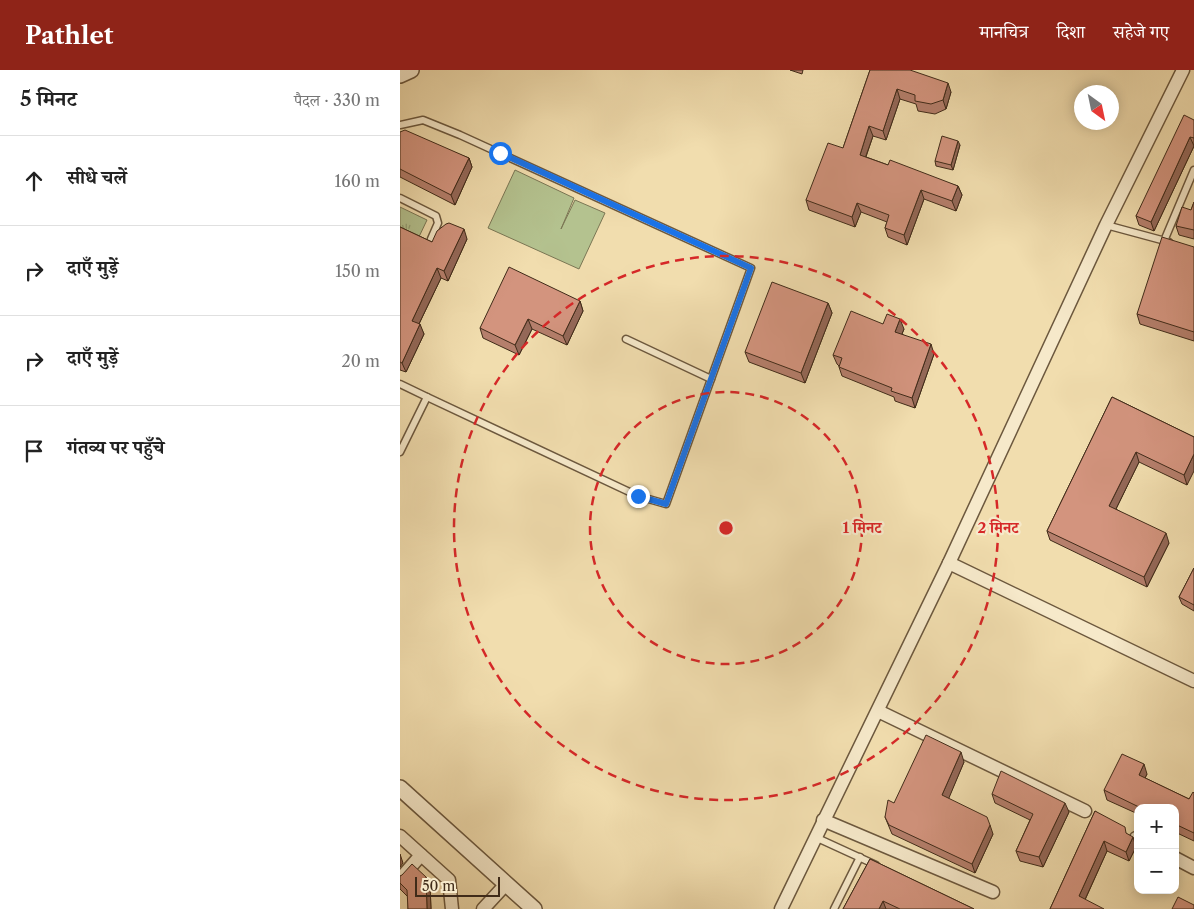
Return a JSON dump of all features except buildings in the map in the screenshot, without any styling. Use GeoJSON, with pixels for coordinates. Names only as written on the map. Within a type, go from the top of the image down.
{"type":"FeatureCollection","features":[{"type":"Feature","properties":{"kind":"street"},"geometry":{"type":"LineString","coordinates":[[400,75],[411,70]]}},
{"type":"Feature","properties":{"kind":"street"},"geometry":{"type":"LineString","coordinates":[[781,909],[815,836],[878,711],[1106,225],[1183,70]]}},
{"type":"Feature","properties":{"kind":"street"},"geometry":{"type":"LineString","coordinates":[[948,563],[1194,681]]}},
{"type":"Feature","properties":{"kind":"street"},"geometry":{"type":"LineString","coordinates":[[878,711],[1085,811]]}},
{"type":"Feature","properties":{"kind":"street"},"geometry":{"type":"LineString","coordinates":[[400,788],[534,909]]}},
{"type":"Feature","properties":{"kind":"street"},"geometry":{"type":"LineString","coordinates":[[823,820],[993,892]]}},
{"type":"Feature","properties":{"kind":"street"},"geometry":{"type":"LineString","coordinates":[[400,836],[448,880],[452,909]]}},
{"type":"Feature","properties":{"kind":"street"},"geometry":{"type":"LineString","coordinates":[[400,879],[421,855]]}},
{"type":"Feature","properties":{"kind":"street"},"geometry":{"type":"LineString","coordinates":[[1179,860],[1194,868]]}},
{"type":"Feature","properties":{"kind":"street"},"geometry":{"type":"LineString","coordinates":[[483,909],[506,884]]}},
{"type":"Feature","properties":{"kind":"lane"},"geometry":{"type":"LineString","coordinates":[[400,125],[423,120],[460,135],[751,268],[666,504],[638,496],[400,384]]}},
{"type":"Feature","properties":{"kind":"lane"},"geometry":{"type":"LineString","coordinates":[[1164,241],[1194,170]]}},
{"type":"Feature","properties":{"kind":"lane"},"geometry":{"type":"LineString","coordinates":[[400,198],[436,216],[438,223],[431,239]]}},
{"type":"Feature","properties":{"kind":"lane"},"geometry":{"type":"LineString","coordinates":[[1106,225],[1179,246]]}},
{"type":"Feature","properties":{"kind":"lane"},"geometry":{"type":"LineString","coordinates":[[626,339],[711,379]]}},
{"type":"Feature","properties":{"kind":"lane"},"geometry":{"type":"LineString","coordinates":[[400,452],[427,397]]}},
{"type":"Feature","properties":{"kind":"lane"},"geometry":{"type":"LineString","coordinates":[[815,836],[886,869]]}},
{"type":"Feature","properties":{"kind":"lane"},"geometry":{"type":"LineString","coordinates":[[834,909],[860,857]]}},
{"type":"Feature","properties":{"kind":"green space"},"geometry":{"type":"Polygon","coordinates":[[[515,170],[574,198],[561,229],[575,200],[605,213],[579,269],[488,228],[515,170]]]}},
{"type":"Feature","properties":{"kind":"green space"},"geometry":{"type":"Polygon","coordinates":[[[400,207],[427,220],[417,241],[400,232],[400,207]]]}},
{"type":"Feature","properties":{"kind":"route"},"geometry":{"type":"LineString","coordinates":[[500,153],[751,268],[666,504],[638,496]]}}]}
